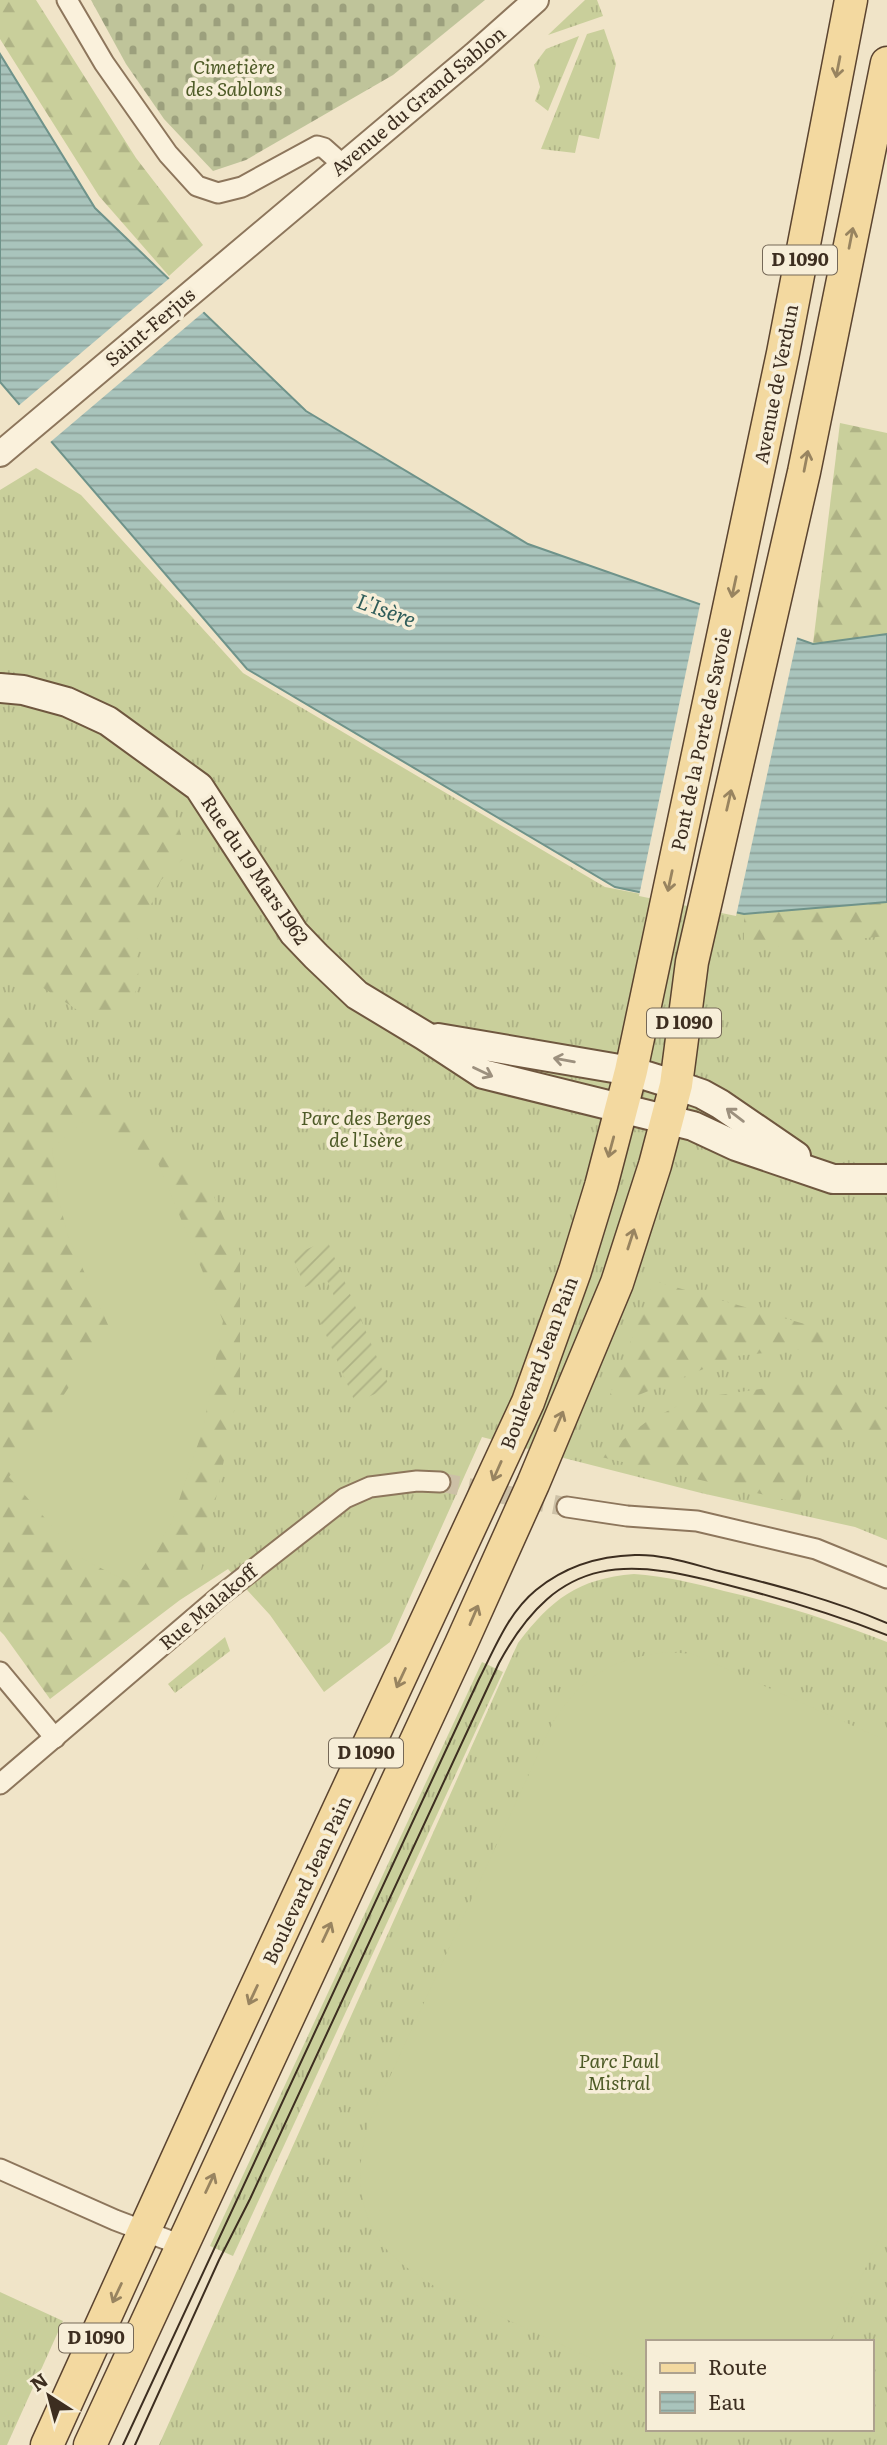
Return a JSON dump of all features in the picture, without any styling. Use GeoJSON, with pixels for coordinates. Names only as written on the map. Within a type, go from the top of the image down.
{"type":"FeatureCollection","features":[{"type":"Feature","properties":{"kind":"main road","name":"Avenue de Verdun"},"geometry":{"type":"LineString","coordinates":[[748,520],[851,0]]}},
{"type":"Feature","properties":{"kind":"main road","name":"Pont de la Porte de Savoie"},"geometry":{"type":"LineString","coordinates":[[676,1085],[692,962],[804,472],[887,63]]}},
{"type":"Feature","properties":{"kind":"main road","name":"Pont de la Porte de Savoie"},"geometry":{"type":"LineString","coordinates":[[631,1071],[653,957],[748,520]]}},
{"type":"Feature","properties":{"kind":"main road","name":"Rue du 19 Mars 1962"},"geometry":{"type":"LineString","coordinates":[[0,688],[23,690],[67,702],[108,721],[199,787],[294,933],[356,995],[483,1074],[693,1126],[736,1146],[833,1179],[887,1179]]}},
{"type":"Feature","properties":{"kind":"main road","name":"Rue du 19 Mars 1962"},"geometry":{"type":"LineString","coordinates":[[425,1036],[631,1071],[702,1094],[833,1179]]}},
{"type":"Feature","properties":{"kind":"main road","name":"Boulevard Jean Pain"},"geometry":{"type":"LineString","coordinates":[[47,2445],[528,1402],[575,1271],[601,1186],[631,1071]]}},
{"type":"Feature","properties":{"kind":"main road","name":"Boulevard Jean Pain"},"geometry":{"type":"LineString","coordinates":[[90,2445],[533,1484],[617,1283],[676,1085]]}},
{"type":"Feature","properties":{"kind":"street"},"geometry":{"type":"LineString","coordinates":[[67,0],[104,63],[168,154],[197,186],[218,193],[242,187],[317,146],[324,148],[342,164]]}},
{"type":"Feature","properties":{"kind":"street","name":"Avenue du Grand Sablon"},"geometry":{"type":"LineString","coordinates":[[299,201],[536,0]]}},
{"type":"Feature","properties":{"kind":"street","name":"Saint-Ferjus"},"geometry":{"type":"LineString","coordinates":[[0,454],[299,201]]}},
{"type":"Feature","properties":{"kind":"street","name":"Rue Malakoff"},"geometry":{"type":"LineString","coordinates":[[0,1784],[221,1595],[345,1498],[370,1487],[417,1481],[440,1482]]}},
{"type":"Feature","properties":{"kind":"street"},"geometry":{"type":"LineString","coordinates":[[567,1507],[627,1516],[697,1521],[816,1549],[887,1578]]}},
{"type":"Feature","properties":{"kind":"street"},"geometry":{"type":"LineString","coordinates":[[0,1672],[55,1738]]}},
{"type":"Feature","properties":{"kind":"street"},"geometry":{"type":"LineString","coordinates":[[0,2169],[181,2245]]}},
{"type":"Feature","properties":{"kind":"green space"},"geometry":{"type":"Polygon","coordinates":[[[0,0],[36,0],[136,158],[203,245],[169,276],[99,196],[0,39],[0,0]]]}},
{"type":"Feature","properties":{"kind":"green space","name":"Cimetière des Sablons"},"geometry":{"type":"Polygon","coordinates":[[[91,0],[485,0],[393,75],[246,160],[213,171],[164,119],[126,64],[91,0]]]}},
{"type":"Feature","properties":{"kind":"green space"},"geometry":{"type":"Polygon","coordinates":[[[585,0],[597,0],[603,16],[548,35],[585,0]]]}},
{"type":"Feature","properties":{"kind":"green space"},"geometry":{"type":"Polygon","coordinates":[[[604,29],[616,64],[599,139],[579,135],[575,153],[541,149],[587,34],[604,29]]]}},
{"type":"Feature","properties":{"kind":"green space"},"geometry":{"type":"Polygon","coordinates":[[[579,36],[548,111],[535,101],[540,87],[534,65],[546,49],[579,36]]]}},
{"type":"Feature","properties":{"kind":"green space"},"geometry":{"type":"Polygon","coordinates":[[[840,423],[887,433],[887,634],[813,644],[840,423]]]}},
{"type":"Feature","properties":{"kind":"green space","name":"Parc des Berges de l'Isère"},"geometry":{"type":"Polygon","coordinates":[[[36,468],[81,495],[243,673],[605,887],[744,914],[887,902],[887,1540],[855,1527],[701,1493],[482,1437],[390,1642],[324,1692],[270,1615],[228,1569],[180,1600],[126,1641],[0,1099],[0,490],[36,468]]]}},
{"type":"Feature","properties":{"kind":"green space"},"geometry":{"type":"Polygon","coordinates":[[[7,804],[115,807],[172,804],[187,855],[161,880],[136,942],[139,985],[120,1020],[82,1013],[0,960],[0,807],[7,804]]]}},
{"type":"Feature","properties":{"kind":"green space"},"geometry":{"type":"Polygon","coordinates":[[[887,902],[887,936],[744,950],[744,914],[887,902]]]}},
{"type":"Feature","properties":{"kind":"green space"},"geometry":{"type":"Polygon","coordinates":[[[0,1012],[86,1069],[207,1182],[240,1252],[240,1383],[200,1575],[126,1641],[50,1699],[0,1631],[0,1012]]]}},
{"type":"Feature","properties":{"kind":"green space"},"geometry":{"type":"Polygon","coordinates":[[[89,1117],[158,1163],[223,1321],[203,1429],[171,1524],[132,1584],[79,1557],[9,1477],[109,1327],[68,1236],[58,1197],[52,1148],[89,1117]]]}},
{"type":"Feature","properties":{"kind":"green space"},"geometry":{"type":"Polygon","coordinates":[[[583,1184],[662,1205],[652,1242],[573,1221],[583,1184]]]}},
{"type":"Feature","properties":{"kind":"green space"},"geometry":{"type":"Polygon","coordinates":[[[327,1240],[390,1388],[355,1402],[317,1314],[338,1305],[326,1278],[305,1287],[292,1256],[327,1240]]]}},
{"type":"Feature","properties":{"kind":"green space"},"geometry":{"type":"Polygon","coordinates":[[[654,1281],[843,1335],[842,1345],[736,1356],[621,1402],[610,1395],[654,1281]]]}},
{"type":"Feature","properties":{"kind":"green space"},"geometry":{"type":"Polygon","coordinates":[[[844,1377],[887,1410],[887,1433],[845,1436],[811,1461],[799,1503],[601,1457],[646,1422],[691,1399],[844,1377]]]}},
{"type":"Feature","properties":{"kind":"green space","name":"Parc Paul Mistral"},"geometry":{"type":"Polygon","coordinates":[[[634,1574],[702,1585],[806,1614],[887,1642],[887,2445],[159,2445],[518,1643],[555,1603],[581,1586],[634,1574]]]}},
{"type":"Feature","properties":{"kind":"green space"},"geometry":{"type":"Polygon","coordinates":[[[225,1637],[230,1651],[175,1693],[168,1684],[225,1637]]]}},
{"type":"Feature","properties":{"kind":"green space","name":"Parc Paul Mistral"},"geometry":{"type":"Polygon","coordinates":[[[667,1652],[693,1654],[887,1741],[887,2222],[830,2340],[646,2340],[646,2384],[434,2286],[406,2267],[378,2239],[370,2223],[361,2190],[361,2172],[370,2120],[553,1722],[588,1681],[615,1665],[667,1652]]]}},
{"type":"Feature","properties":{"kind":"green space"},"geometry":{"type":"Polygon","coordinates":[[[482,1662],[503,1672],[233,2256],[210,2246],[482,1662]]]}},
{"type":"Feature","properties":{"kind":"green space"},"geometry":{"type":"Polygon","coordinates":[[[0,2292],[63,2321],[7,2445],[0,2445],[0,2292]]]}},
{"type":"Feature","properties":{"kind":"water","name":"L'Isère"},"geometry":{"type":"Polygon","coordinates":[[[0,54],[95,208],[306,411],[528,544],[813,644],[887,634],[887,902],[744,914],[615,887],[247,669],[0,382],[0,54]]]}},
{"type":"Feature","properties":{"kind":"pier"},"geometry":{"type":"Polygon","coordinates":[[[171,277],[206,310],[48,444],[17,407],[171,277]]]}},
{"type":"Feature","properties":{"kind":"pier"},"geometry":{"type":"Polygon","coordinates":[[[701,600],[798,634],[736,916],[639,896],[701,600]]]}},
{"type":"Feature","properties":{"kind":"tunnel"},"geometry":{"type":"LineString","coordinates":[[440,1482],[567,1507]]}},
{"type":"Feature","properties":{"kind":"tram line"},"geometry":{"type":"LineString","coordinates":[[123,2445],[479,1679],[503,1632],[526,1599],[558,1575],[582,1564],[622,1556],[646,1555],[677,1560],[783,1588],[887,1623]]}},
{"type":"Feature","properties":{"kind":"tram line"},"geometry":{"type":"LineString","coordinates":[[135,2445],[499,1663],[522,1626],[547,1599],[573,1582],[601,1572],[631,1569],[664,1571],[777,1598],[887,1635]]}}]}
